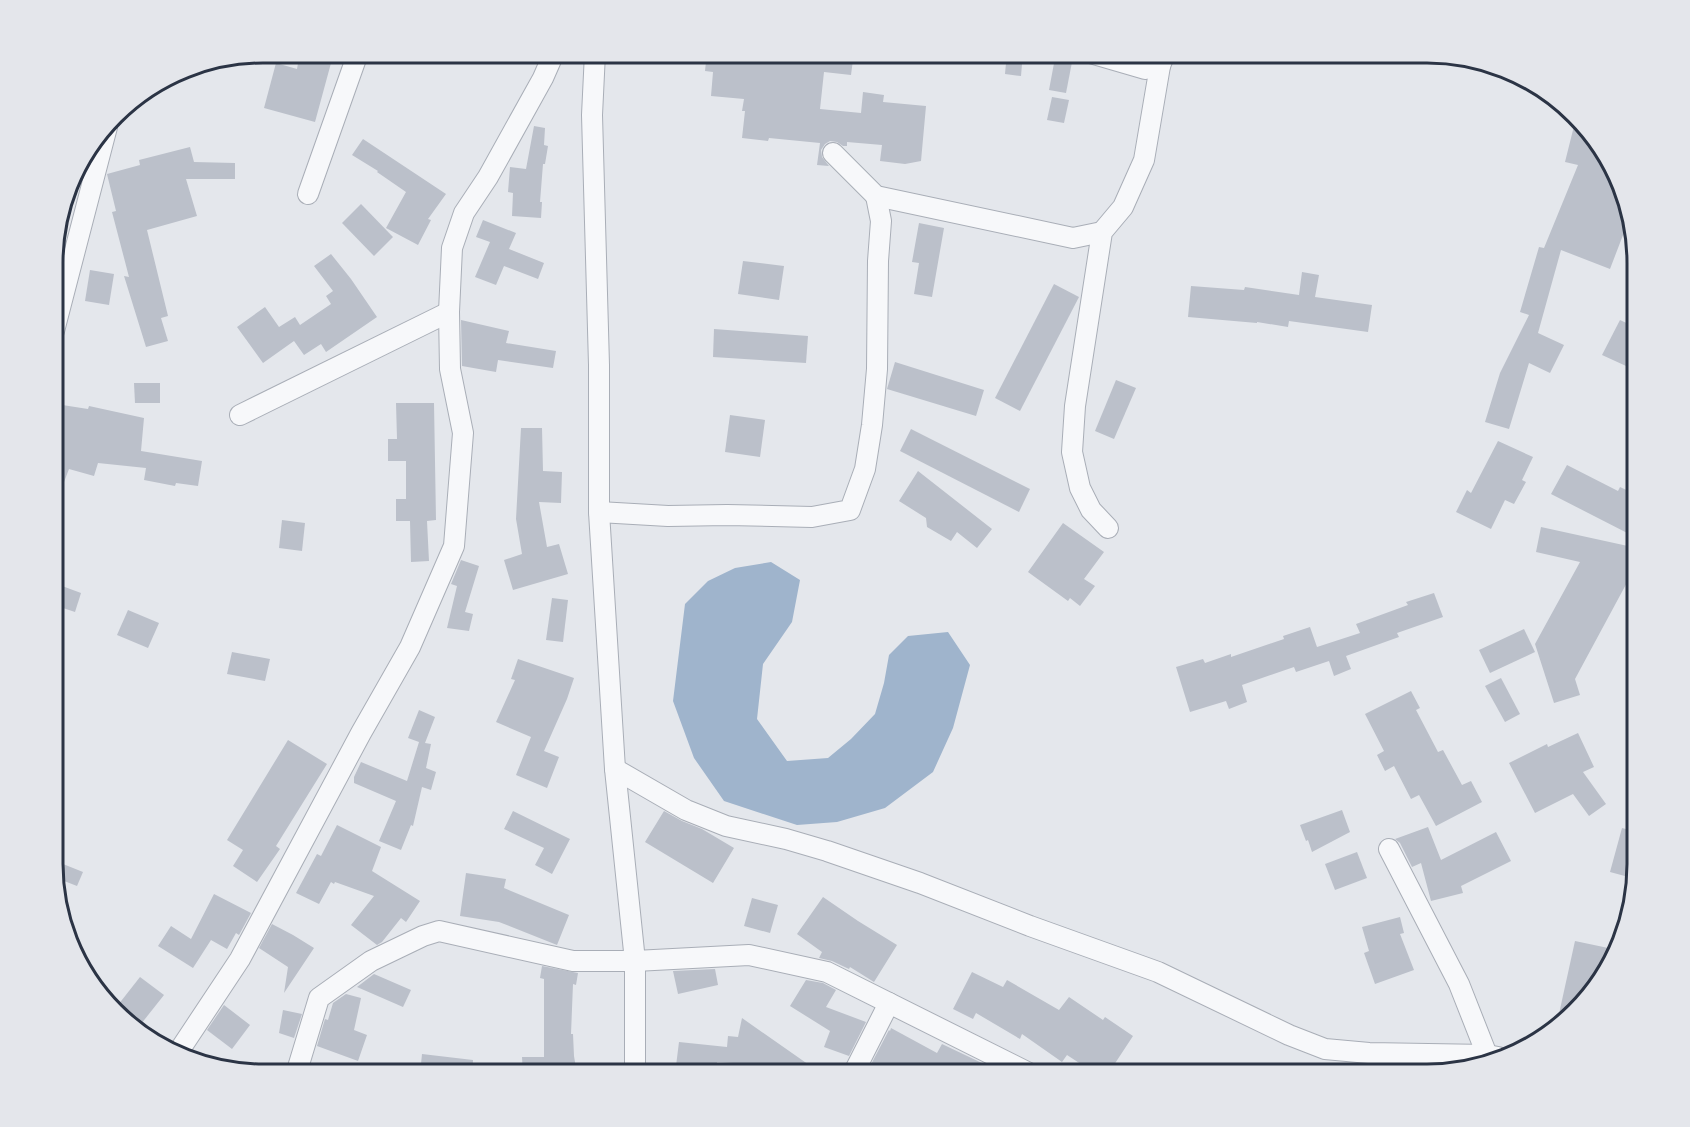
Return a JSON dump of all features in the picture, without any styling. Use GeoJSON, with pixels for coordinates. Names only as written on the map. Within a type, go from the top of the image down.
{"type":"FeatureCollection","features":[{"type":"Feature","properties":{"kind":"street"},"geometry":{"type":"LineString","coordinates":[[308,194],[354,63]]}},
{"type":"Feature","properties":{"kind":"street"},"geometry":{"type":"LineString","coordinates":[[182,1046],[240,959],[361,733],[410,647],[454,546],[463,433],[450,369],[448,312],[452,248],[464,213],[489,177],[549,63]]}},
{"type":"Feature","properties":{"kind":"street"},"geometry":{"type":"LineString","coordinates":[[594,63],[592,115],[599,365],[599,512],[615,769],[635,961],[635,1064]]}},
{"type":"Feature","properties":{"kind":"street"},"geometry":{"type":"LineString","coordinates":[[1126,63],[1145,69],[1155,63]]}},
{"type":"Feature","properties":{"kind":"street"},"geometry":{"type":"LineString","coordinates":[[1108,528],[1091,510],[1080,488],[1072,452],[1075,406],[1102,232],[1123,207],[1144,159],[1161,63]]}},
{"type":"Feature","properties":{"kind":"street"},"geometry":{"type":"LineString","coordinates":[[63,297],[103,143]]}},
{"type":"Feature","properties":{"kind":"street"},"geometry":{"type":"LineString","coordinates":[[833,153],[876,196],[1073,238],[1102,232]]}},
{"type":"Feature","properties":{"kind":"street"},"geometry":{"type":"LineString","coordinates":[[599,512],[668,516],[812,517],[850,510],[865,469],[877,369],[881,221],[876,196]]}},
{"type":"Feature","properties":{"kind":"street"},"geometry":{"type":"LineString","coordinates":[[240,415],[448,312]]}},
{"type":"Feature","properties":{"kind":"street"},"geometry":{"type":"LineString","coordinates":[[615,769],[686,810],[726,826],[786,839],[920,883],[1029,926],[1158,972],[1289,1035],[1325,1049],[1369,1053],[1483,1056]]}},
{"type":"Feature","properties":{"kind":"street"},"geometry":{"type":"LineString","coordinates":[[1389,849],[1459,984],[1491,1053]]}},
{"type":"Feature","properties":{"kind":"street"},"geometry":{"type":"LineString","coordinates":[[299,1064],[319,998],[371,961],[423,936],[439,931],[573,961],[635,961],[749,955],[826,972],[1011,1064]]}},
{"type":"Feature","properties":{"kind":"street"},"geometry":{"type":"LineString","coordinates":[[858,1064],[889,1003]]}},
{"type":"Feature","properties":{"kind":"water"},"geometry":{"type":"Polygon","coordinates":[[[771,562],[800,580],[792,622],[763,664],[757,719],[787,761],[828,758],[851,739],[875,714],[889,655],[908,636],[948,632],[970,665],[953,728],[933,772],[885,808],[837,822],[797,825],[724,801],[694,758],[673,701],[685,604],[708,581],[735,568],[771,562]]]}},
{"type":"Feature","properties":{"kind":"building"},"geometry":{"type":"Polygon","coordinates":[[[276,63],[297,69],[298,63],[331,63],[315,122],[264,108],[276,63]]]}},
{"type":"Feature","properties":{"kind":"building"},"geometry":{"type":"Polygon","coordinates":[[[706,63],[853,63],[851,75],[824,72],[820,109],[861,113],[863,92],[884,95],[883,102],[926,106],[921,161],[905,164],[880,161],[882,145],[847,142],[847,146],[843,146],[830,141],[821,150],[822,157],[829,166],[817,165],[820,143],[742,138],[744,99],[711,96],[713,72],[705,71],[706,63]]]}},
{"type":"Feature","properties":{"kind":"building"},"geometry":{"type":"Polygon","coordinates":[[[1006,63],[1022,63],[1021,76],[1005,74],[1006,63]]]}},
{"type":"Feature","properties":{"kind":"building"},"geometry":{"type":"Polygon","coordinates":[[[1054,63],[1072,63],[1066,93],[1049,90],[1054,63]]]}},
{"type":"Feature","properties":{"kind":"building"},"geometry":{"type":"Polygon","coordinates":[[[1052,97],[1069,100],[1064,123],[1047,120],[1052,97]]]}},
{"type":"Feature","properties":{"kind":"building"},"geometry":{"type":"Polygon","coordinates":[[[534,126],[545,128],[544,145],[548,146],[545,164],[543,164],[541,218],[512,216],[513,193],[508,192],[510,167],[526,169],[534,126]]]}},
{"type":"Feature","properties":{"kind":"building"},"geometry":{"type":"Polygon","coordinates":[[[1574,128],[1586,141],[1612,187],[1624,232],[1610,269],[1561,250],[1538,333],[1564,345],[1550,373],[1529,363],[1509,429],[1485,422],[1500,373],[1529,315],[1520,312],[1539,247],[1544,248],[1578,165],[1565,162],[1574,128]]]}},
{"type":"Feature","properties":{"kind":"building"},"geometry":{"type":"Polygon","coordinates":[[[363,139],[446,194],[428,219],[431,220],[418,245],[386,228],[406,192],[352,155],[363,139]]]}},
{"type":"Feature","properties":{"kind":"building"},"geometry":{"type":"Polygon","coordinates":[[[190,147],[194,162],[235,163],[235,179],[186,179],[197,216],[147,230],[168,316],[161,318],[168,341],[146,347],[124,276],[129,277],[112,212],[116,211],[107,174],[140,165],[139,160],[190,147]]]}},
{"type":"Feature","properties":{"kind":"building"},"geometry":{"type":"Polygon","coordinates":[[[361,204],[393,237],[374,256],[342,223],[361,204]]]}},
{"type":"Feature","properties":{"kind":"building"},"geometry":{"type":"Polygon","coordinates":[[[483,220],[516,233],[509,249],[544,263],[538,279],[504,266],[496,285],[475,277],[490,242],[476,237],[483,220]]]}},
{"type":"Feature","properties":{"kind":"building"},"geometry":{"type":"Polygon","coordinates":[[[919,223],[944,228],[932,297],[914,294],[919,263],[912,262],[919,223]]]}},
{"type":"Feature","properties":{"kind":"building"},"geometry":{"type":"Polygon","coordinates":[[[331,254],[377,317],[326,352],[321,344],[304,355],[294,341],[263,363],[237,327],[265,307],[279,327],[295,317],[300,325],[331,304],[326,296],[333,291],[314,266],[331,254]]]}},
{"type":"Feature","properties":{"kind":"building"},"geometry":{"type":"Polygon","coordinates":[[[743,261],[784,266],[779,300],[738,294],[743,261]]]}},
{"type":"Feature","properties":{"kind":"building"},"geometry":{"type":"Polygon","coordinates":[[[90,270],[114,274],[109,305],[85,301],[90,270]]]}},
{"type":"Feature","properties":{"kind":"building"},"geometry":{"type":"Polygon","coordinates":[[[1302,272],[1319,275],[1315,297],[1372,305],[1368,332],[1289,321],[1288,327],[1257,322],[1188,317],[1191,286],[1244,290],[1245,287],[1299,295],[1302,272]]]}},
{"type":"Feature","properties":{"kind":"building"},"geometry":{"type":"Polygon","coordinates":[[[1054,284],[1079,297],[1020,411],[995,398],[1054,284]]]}},
{"type":"Feature","properties":{"kind":"building"},"geometry":{"type":"Polygon","coordinates":[[[461,320],[509,331],[506,343],[556,351],[553,368],[498,360],[496,372],[462,366],[461,320]]]}},
{"type":"Feature","properties":{"kind":"building"},"geometry":{"type":"Polygon","coordinates":[[[1620,320],[1627,323],[1627,366],[1602,355],[1620,320]]]}},
{"type":"Feature","properties":{"kind":"building"},"geometry":{"type":"Polygon","coordinates":[[[714,329],[808,336],[806,363],[713,357],[714,329]]]}},
{"type":"Feature","properties":{"kind":"building"},"geometry":{"type":"Polygon","coordinates":[[[895,362],[984,390],[976,416],[887,389],[895,362]]]}},
{"type":"Feature","properties":{"kind":"building"},"geometry":{"type":"Polygon","coordinates":[[[1116,380],[1136,388],[1114,439],[1095,431],[1116,380]]]}},
{"type":"Feature","properties":{"kind":"building"},"geometry":{"type":"Polygon","coordinates":[[[134,383],[160,383],[160,403],[135,403],[134,383]]]}},
{"type":"Feature","properties":{"kind":"building"},"geometry":{"type":"Polygon","coordinates":[[[396,403],[434,403],[436,520],[427,521],[429,561],[411,562],[410,521],[396,521],[396,499],[406,499],[406,461],[388,461],[388,439],[397,439],[396,403]]]}},
{"type":"Feature","properties":{"kind":"building"},"geometry":{"type":"Polygon","coordinates":[[[63,405],[88,409],[89,406],[144,418],[141,451],[202,461],[198,486],[176,483],[175,486],[144,480],[146,468],[98,463],[94,476],[69,469],[63,485],[63,405]]]}},
{"type":"Feature","properties":{"kind":"building"},"geometry":{"type":"Polygon","coordinates":[[[730,415],[765,420],[760,457],[725,452],[730,415]]]}},
{"type":"Feature","properties":{"kind":"building"},"geometry":{"type":"Polygon","coordinates":[[[521,428],[542,428],[543,471],[562,472],[561,503],[539,502],[547,547],[559,544],[568,574],[513,590],[504,560],[522,554],[516,519],[521,428]]]}},
{"type":"Feature","properties":{"kind":"building"},"geometry":{"type":"Polygon","coordinates":[[[911,429],[1030,489],[1019,512],[900,451],[911,429]]]}},
{"type":"Feature","properties":{"kind":"building"},"geometry":{"type":"Polygon","coordinates":[[[1498,441],[1533,457],[1522,480],[1526,482],[1514,504],[1505,500],[1491,529],[1456,512],[1467,490],[1471,493],[1498,441]]]}},
{"type":"Feature","properties":{"kind":"building"},"geometry":{"type":"Polygon","coordinates":[[[1567,465],[1618,491],[1620,487],[1627,490],[1627,533],[1551,494],[1567,465]]]}},
{"type":"Feature","properties":{"kind":"building"},"geometry":{"type":"Polygon","coordinates":[[[918,471],[992,529],[977,548],[957,532],[951,541],[927,527],[926,518],[899,501],[918,471]]]}},
{"type":"Feature","properties":{"kind":"building"},"geometry":{"type":"Polygon","coordinates":[[[282,520],[305,523],[302,551],[279,548],[282,520]]]}},
{"type":"Feature","properties":{"kind":"building"},"geometry":{"type":"Polygon","coordinates":[[[1063,523],[1104,552],[1084,579],[1095,586],[1080,606],[1070,598],[1068,601],[1028,572],[1063,523]]]}},
{"type":"Feature","properties":{"kind":"building"},"geometry":{"type":"Polygon","coordinates":[[[1541,527],[1627,546],[1627,583],[1575,679],[1580,695],[1554,703],[1535,644],[1580,562],[1536,552],[1541,527]]]}},
{"type":"Feature","properties":{"kind":"building"},"geometry":{"type":"Polygon","coordinates":[[[461,560],[479,566],[465,612],[473,614],[469,631],[447,628],[457,586],[451,584],[461,560]]]}},
{"type":"Feature","properties":{"kind":"building"},"geometry":{"type":"Polygon","coordinates":[[[63,586],[81,593],[75,612],[63,608],[63,586]]]}},
{"type":"Feature","properties":{"kind":"building"},"geometry":{"type":"Polygon","coordinates":[[[1434,593],[1443,617],[1397,633],[1399,637],[1346,656],[1351,669],[1334,676],[1329,661],[1296,672],[1294,667],[1242,685],[1247,702],[1229,709],[1226,701],[1190,712],[1176,667],[1203,659],[1205,663],[1231,654],[1231,657],[1284,639],[1283,636],[1310,627],[1317,647],[1360,633],[1356,624],[1408,605],[1406,602],[1434,593]]]}},
{"type":"Feature","properties":{"kind":"building"},"geometry":{"type":"Polygon","coordinates":[[[552,598],[568,600],[563,642],[546,640],[552,598]]]}},
{"type":"Feature","properties":{"kind":"building"},"geometry":{"type":"Polygon","coordinates":[[[128,610],[159,623],[148,648],[117,635],[128,610]]]}},
{"type":"Feature","properties":{"kind":"building"},"geometry":{"type":"Polygon","coordinates":[[[1524,629],[1535,652],[1490,673],[1479,650],[1524,629]]]}},
{"type":"Feature","properties":{"kind":"building"},"geometry":{"type":"Polygon","coordinates":[[[232,652],[270,659],[265,681],[227,674],[232,652]]]}},
{"type":"Feature","properties":{"kind":"building"},"geometry":{"type":"Polygon","coordinates":[[[518,659],[574,678],[544,751],[559,757],[547,788],[516,775],[531,737],[496,722],[515,680],[511,679],[518,659]]]}},
{"type":"Feature","properties":{"kind":"building"},"geometry":{"type":"Polygon","coordinates":[[[1501,678],[1520,714],[1505,722],[1485,686],[1501,678]]]}},
{"type":"Feature","properties":{"kind":"building"},"geometry":{"type":"Polygon","coordinates":[[[1411,691],[1420,708],[1416,710],[1438,752],[1443,750],[1462,785],[1471,781],[1482,802],[1436,826],[1419,795],[1411,799],[1394,766],[1385,771],[1377,755],[1384,751],[1365,714],[1411,691]]]}},
{"type":"Feature","properties":{"kind":"building"},"geometry":{"type":"Polygon","coordinates":[[[419,710],[435,717],[425,743],[431,744],[426,768],[436,772],[431,790],[422,787],[413,826],[411,825],[401,850],[379,841],[396,801],[354,783],[354,777],[361,762],[407,781],[419,742],[408,738],[419,710]]]}},
{"type":"Feature","properties":{"kind":"building"},"geometry":{"type":"Polygon","coordinates":[[[1578,733],[1594,767],[1583,772],[1606,804],[1589,816],[1573,794],[1535,813],[1509,763],[1547,744],[1548,747],[1578,733]]]}},
{"type":"Feature","properties":{"kind":"building"},"geometry":{"type":"Polygon","coordinates":[[[288,740],[327,764],[276,846],[280,849],[257,882],[233,866],[243,850],[227,840],[288,740]]]}},
{"type":"Feature","properties":{"kind":"building"},"geometry":{"type":"Polygon","coordinates":[[[1342,810],[1350,832],[1312,852],[1300,825],[1342,810]]]}},
{"type":"Feature","properties":{"kind":"building"},"geometry":{"type":"Polygon","coordinates":[[[513,811],[570,839],[552,874],[535,865],[544,848],[504,829],[513,811]]]}},
{"type":"Feature","properties":{"kind":"building"},"geometry":{"type":"Polygon","coordinates":[[[664,811],[702,829],[734,848],[713,883],[645,842],[664,811]]]}},
{"type":"Feature","properties":{"kind":"building"},"geometry":{"type":"Polygon","coordinates":[[[337,825],[381,847],[372,871],[420,901],[406,922],[401,918],[377,945],[351,925],[374,896],[335,882],[334,884],[331,882],[319,904],[296,893],[317,854],[321,856],[337,825]]]}},
{"type":"Feature","properties":{"kind":"building"},"geometry":{"type":"Polygon","coordinates":[[[1428,827],[1441,860],[1496,832],[1511,861],[1461,886],[1463,893],[1431,901],[1421,863],[1412,867],[1400,843],[1395,839],[1428,827]]]}},
{"type":"Feature","properties":{"kind":"building"},"geometry":{"type":"Polygon","coordinates":[[[1622,828],[1627,829],[1627,877],[1610,872],[1622,828]]]}},
{"type":"Feature","properties":{"kind":"building"},"geometry":{"type":"Polygon","coordinates":[[[1357,852],[1367,878],[1335,890],[1325,864],[1357,852]]]}},
{"type":"Feature","properties":{"kind":"building"},"geometry":{"type":"Polygon","coordinates":[[[63,864],[83,872],[77,886],[64,881],[63,864]]]}},
{"type":"Feature","properties":{"kind":"building"},"geometry":{"type":"Polygon","coordinates":[[[466,873],[506,879],[504,888],[569,915],[557,945],[499,922],[460,916],[466,873]]]}},
{"type":"Feature","properties":{"kind":"building"},"geometry":{"type":"Polygon","coordinates":[[[214,894],[251,913],[239,935],[236,933],[227,949],[211,940],[193,968],[158,946],[171,926],[191,939],[214,894]]]}},
{"type":"Feature","properties":{"kind":"building"},"geometry":{"type":"Polygon","coordinates":[[[823,897],[897,945],[874,982],[850,967],[849,969],[819,958],[822,952],[797,934],[823,897]]]}},
{"type":"Feature","properties":{"kind":"building"},"geometry":{"type":"Polygon","coordinates":[[[752,898],[778,905],[770,933],[744,926],[752,898]]]}},
{"type":"Feature","properties":{"kind":"building"},"geometry":{"type":"Polygon","coordinates":[[[1400,917],[1404,933],[1400,934],[1414,970],[1375,984],[1364,953],[1369,951],[1362,927],[1400,917]]]}},
{"type":"Feature","properties":{"kind":"building"},"geometry":{"type":"Polygon","coordinates":[[[272,924],[314,948],[284,993],[288,967],[259,948],[272,924]]]}},
{"type":"Feature","properties":{"kind":"building"},"geometry":{"type":"Polygon","coordinates":[[[1575,941],[1608,948],[1593,975],[1577,996],[1559,1013],[1575,941]]]}},
{"type":"Feature","properties":{"kind":"building"},"geometry":{"type":"Polygon","coordinates":[[[542,966],[578,973],[576,985],[573,984],[571,1034],[573,1034],[575,1064],[522,1064],[522,1057],[544,1057],[544,979],[540,978],[542,966]]]}},
{"type":"Feature","properties":{"kind":"building"},"geometry":{"type":"Polygon","coordinates":[[[715,969],[718,985],[678,994],[673,971],[715,969]]]}},
{"type":"Feature","properties":{"kind":"building"},"geometry":{"type":"Polygon","coordinates":[[[972,972],[1003,987],[1007,980],[1059,1010],[1069,997],[1103,1020],[1105,1017],[1133,1036],[1115,1064],[1081,1064],[1067,1055],[1062,1062],[1022,1034],[1020,1039],[976,1013],[973,1019],[953,1009],[972,972]]]}},
{"type":"Feature","properties":{"kind":"building"},"geometry":{"type":"Polygon","coordinates":[[[374,974],[411,990],[403,1007],[357,987],[374,974]]]}},
{"type":"Feature","properties":{"kind":"building"},"geometry":{"type":"Polygon","coordinates":[[[140,977],[164,995],[142,1023],[120,1003],[140,977]]]}},
{"type":"Feature","properties":{"kind":"building"},"geometry":{"type":"Polygon","coordinates":[[[806,980],[823,983],[836,990],[826,1007],[866,1022],[849,1056],[824,1047],[830,1031],[790,1006],[806,980]]]}},
{"type":"Feature","properties":{"kind":"building"},"geometry":{"type":"Polygon","coordinates":[[[346,994],[361,998],[354,1030],[367,1035],[358,1061],[317,1046],[325,1019],[328,1020],[333,1003],[346,994]]]}},
{"type":"Feature","properties":{"kind":"building"},"geometry":{"type":"Polygon","coordinates":[[[224,1005],[250,1025],[232,1049],[207,1030],[224,1005]]]}},
{"type":"Feature","properties":{"kind":"building"},"geometry":{"type":"Polygon","coordinates":[[[283,1010],[302,1014],[294,1038],[279,1033],[283,1010]]]}},
{"type":"Feature","properties":{"kind":"building"},"geometry":{"type":"Polygon","coordinates":[[[742,1018],[808,1064],[717,1062],[717,1064],[676,1064],[679,1042],[727,1047],[728,1036],[738,1037],[742,1018]]]}},
{"type":"Feature","properties":{"kind":"building"},"geometry":{"type":"Polygon","coordinates":[[[891,1028],[937,1053],[942,1044],[984,1064],[871,1064],[891,1028]]]}},
{"type":"Feature","properties":{"kind":"building"},"geometry":{"type":"Polygon","coordinates":[[[422,1054],[473,1060],[473,1064],[421,1064],[422,1054]]]}}]}
